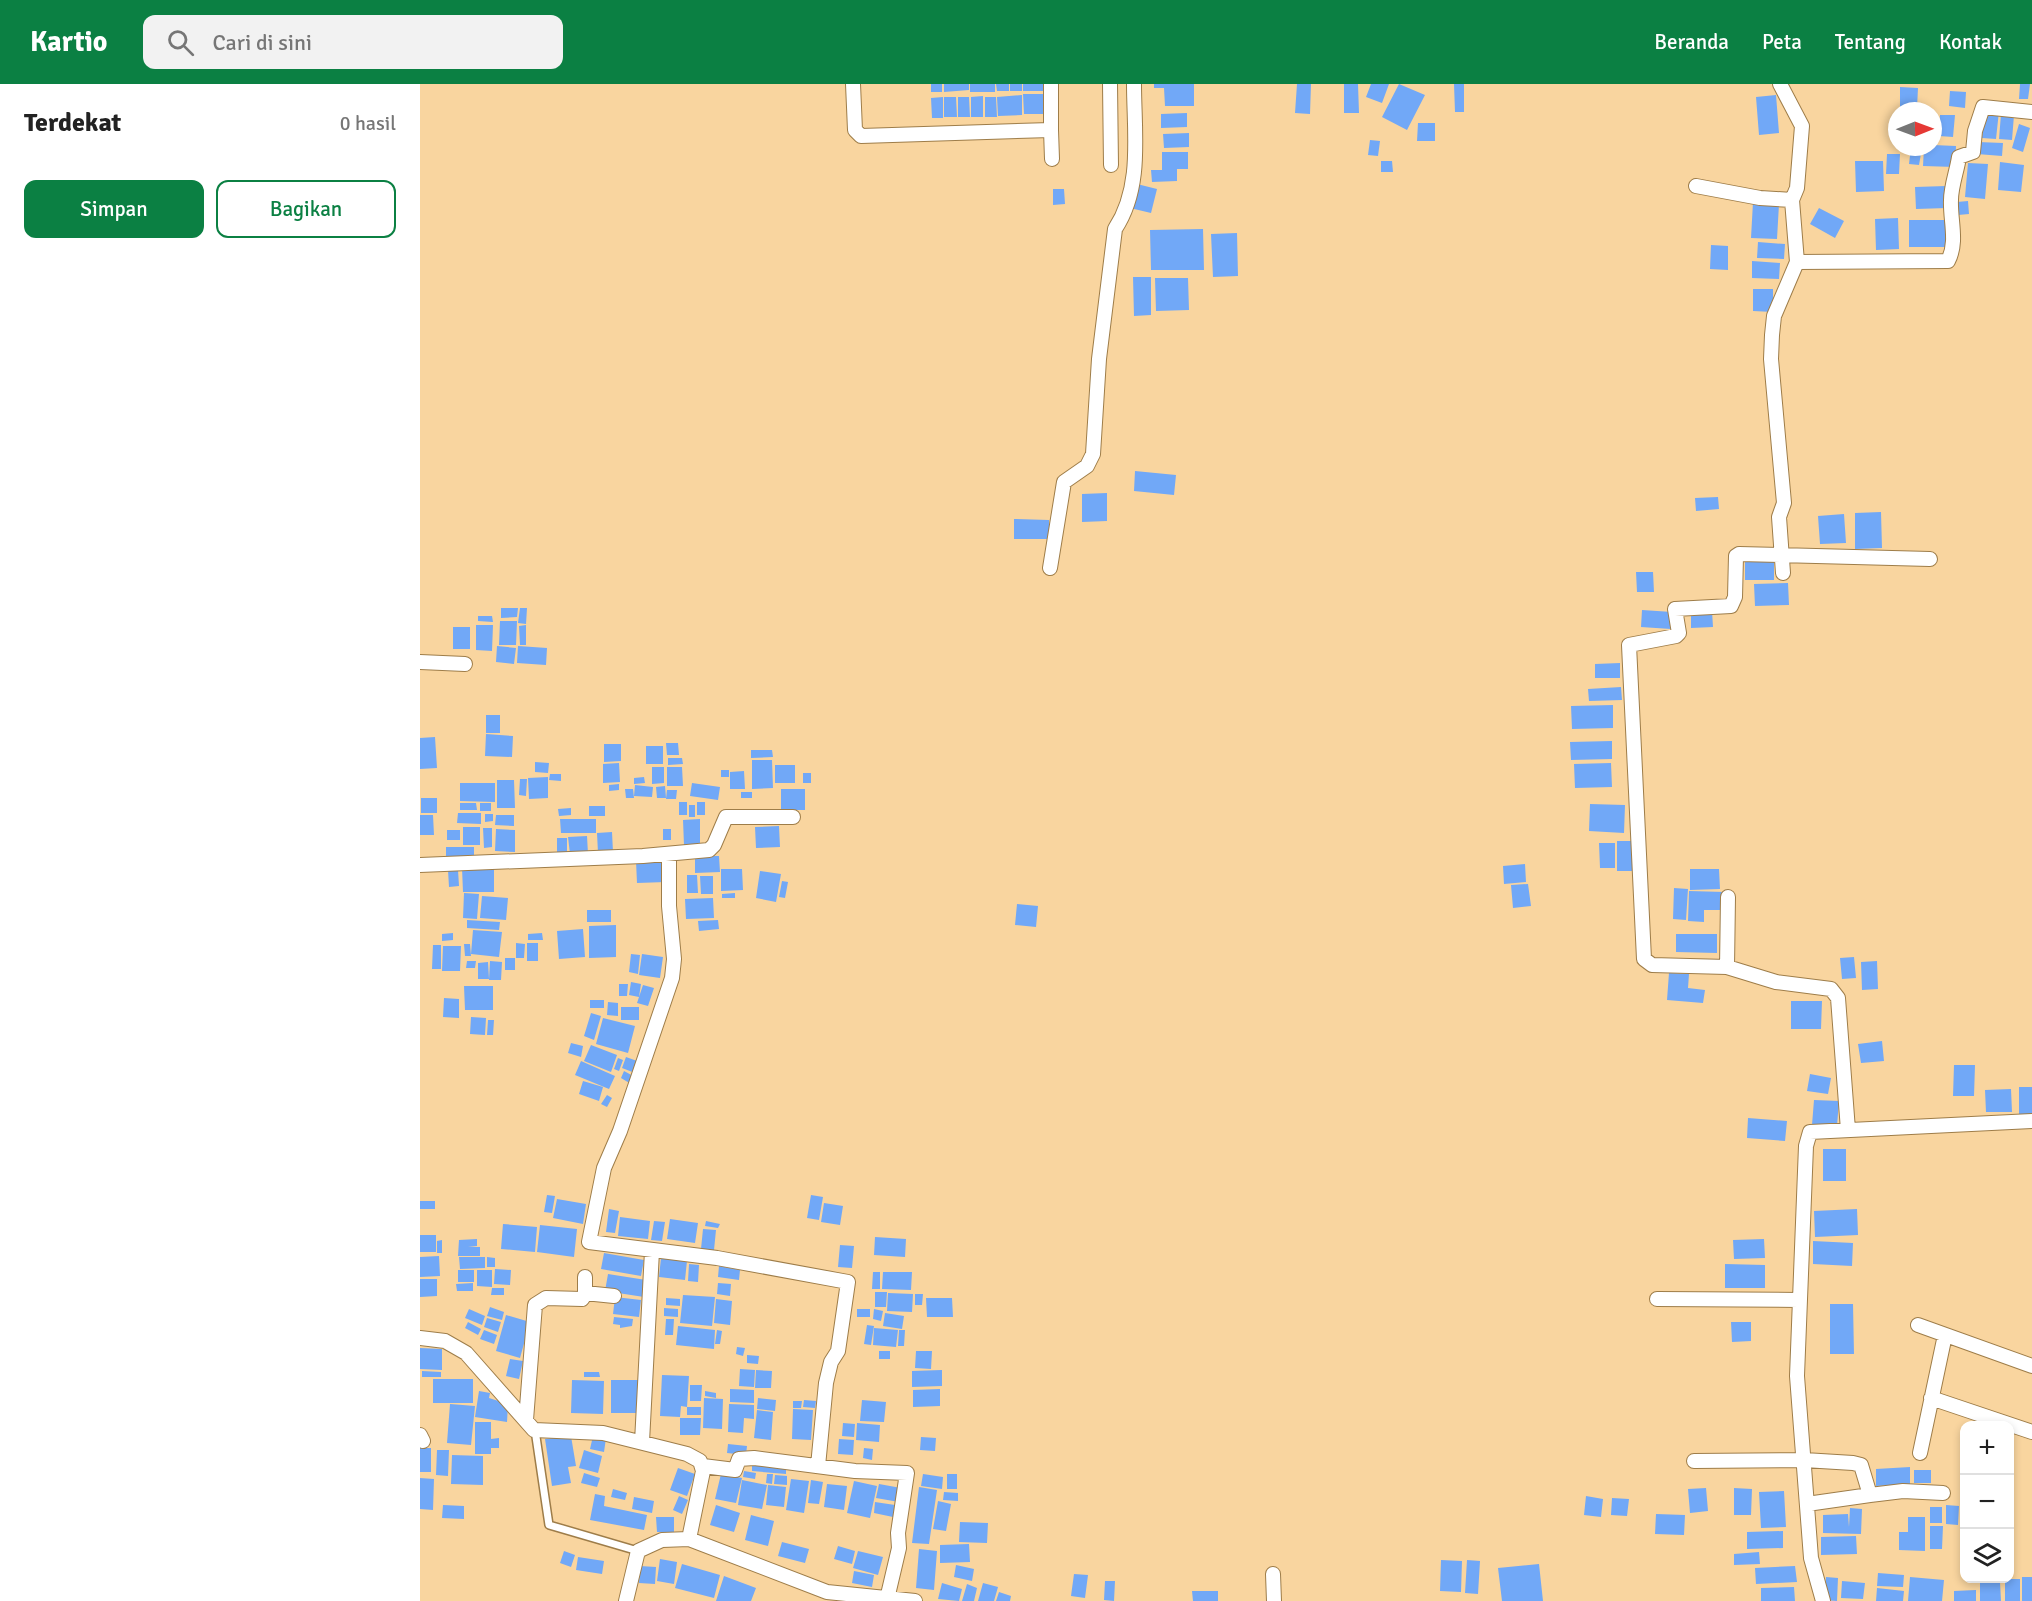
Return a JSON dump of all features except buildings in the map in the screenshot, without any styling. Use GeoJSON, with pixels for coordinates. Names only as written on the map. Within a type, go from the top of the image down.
{"type":"FeatureCollection","features":[{"type":"Feature","properties":{"kind":"street"},"geometry":{"type":"LineString","coordinates":[[853,84],[855,130],[861,136],[1051,130]]}},
{"type":"Feature","properties":{"kind":"street"},"geometry":{"type":"LineString","coordinates":[[1051,84],[1052,159]]}},
{"type":"Feature","properties":{"kind":"street"},"geometry":{"type":"LineString","coordinates":[[1110,84],[1111,165]]}},
{"type":"Feature","properties":{"kind":"street"},"geometry":{"type":"LineString","coordinates":[[1050,568],[1064,482],[1087,466],[1093,454],[1099,359],[1115,229],[1126,212],[1132,190],[1134,84]]}},
{"type":"Feature","properties":{"kind":"street"},"geometry":{"type":"LineString","coordinates":[[1780,84],[1802,126],[1797,194],[1792,200],[1797,262],[1774,316],[1772,335],[1771,359],[1784,507],[1779,518],[1783,573]]}},
{"type":"Feature","properties":{"kind":"street"},"geometry":{"type":"LineString","coordinates":[[1797,262],[1948,261],[1953,242],[1951,198],[1959,157],[1974,152],[1975,131],[1983,107],[2032,112]]}},
{"type":"Feature","properties":{"kind":"street"},"geometry":{"type":"LineString","coordinates":[[1696,186],[1760,198],[1792,200]]}},
{"type":"Feature","properties":{"kind":"street"},"geometry":{"type":"LineString","coordinates":[[1848,1130],[1840,1006],[1835,992],[1820,987],[1776,982],[1727,967],[1652,965],[1644,959],[1629,647],[1677,636],[1679,633],[1675,609],[1731,606],[1734,597],[1736,556],[1739,554],[1930,559]]}},
{"type":"Feature","properties":{"kind":"street"},"geometry":{"type":"LineString","coordinates":[[420,662],[465,664]]}},
{"type":"Feature","properties":{"kind":"street"},"geometry":{"type":"LineString","coordinates":[[420,865],[669,854],[713,848],[723,819],[730,816],[794,817]]}},
{"type":"Feature","properties":{"kind":"street"},"geometry":{"type":"LineString","coordinates":[[669,854],[669,906],[674,959],[672,978],[620,1131],[604,1168],[589,1242],[717,1258],[848,1282],[838,1351],[831,1362],[826,1383],[818,1466]]}},
{"type":"Feature","properties":{"kind":"street"},"geometry":{"type":"LineString","coordinates":[[1727,967],[1728,897]]}},
{"type":"Feature","properties":{"kind":"street"},"geometry":{"type":"LineString","coordinates":[[1823,1601],[1811,1558],[1797,1376],[1799,1300],[1810,1132],[2032,1121]]}},
{"type":"Feature","properties":{"kind":"street"},"geometry":{"type":"LineString","coordinates":[[642,1442],[652,1251]]}},
{"type":"Feature","properties":{"kind":"street"},"geometry":{"type":"LineString","coordinates":[[585,1277],[584,1290],[586,1293]]}},
{"type":"Feature","properties":{"kind":"street"},"geometry":{"type":"LineString","coordinates":[[530,1425],[535,1305],[546,1298],[582,1299],[586,1293]]}},
{"type":"Feature","properties":{"kind":"street"},"geometry":{"type":"LineString","coordinates":[[586,1293],[614,1296]]}},
{"type":"Feature","properties":{"kind":"street"},"geometry":{"type":"LineString","coordinates":[[1657,1299],[1799,1300]]}},
{"type":"Feature","properties":{"kind":"street"},"geometry":{"type":"LineString","coordinates":[[1918,1325],[2032,1366]]}},
{"type":"Feature","properties":{"kind":"street"},"geometry":{"type":"LineString","coordinates":[[1920,1453],[1946,1335]]}},
{"type":"Feature","properties":{"kind":"street"},"geometry":{"type":"LineString","coordinates":[[420,1338],[445,1341],[458,1347],[530,1425],[603,1433],[687,1454],[700,1461],[702,1466],[689,1539]]}},
{"type":"Feature","properties":{"kind":"street"},"geometry":{"type":"LineString","coordinates":[[1931,1398],[1997,1421]]}},
{"type":"Feature","properties":{"kind":"street"},"geometry":{"type":"LineString","coordinates":[[2014,1427],[2032,1432]]}},
{"type":"Feature","properties":{"kind":"street"},"geometry":{"type":"LineString","coordinates":[[702,1466],[735,1470],[741,1458],[863,1472],[907,1473],[898,1533],[899,1548],[887,1599]]}},
{"type":"Feature","properties":{"kind":"street"},"geometry":{"type":"LineString","coordinates":[[1694,1461],[1804,1460],[1861,1465],[1870,1495]]}},
{"type":"Feature","properties":{"kind":"street"},"geometry":{"type":"LineString","coordinates":[[1807,1504],[1903,1491],[1943,1493]]}},
{"type":"Feature","properties":{"kind":"street"},"geometry":{"type":"LineString","coordinates":[[626,1601],[638,1551],[662,1540],[689,1539],[827,1592],[915,1601]]}},
{"type":"Feature","properties":{"kind":"street"},"geometry":{"type":"LineString","coordinates":[[1273,1574],[1274,1601]]}},
{"type":"Feature","properties":{"kind":"lane"},"geometry":{"type":"LineString","coordinates":[[530,1425],[538,1441],[549,1525],[638,1551]]}}]}
